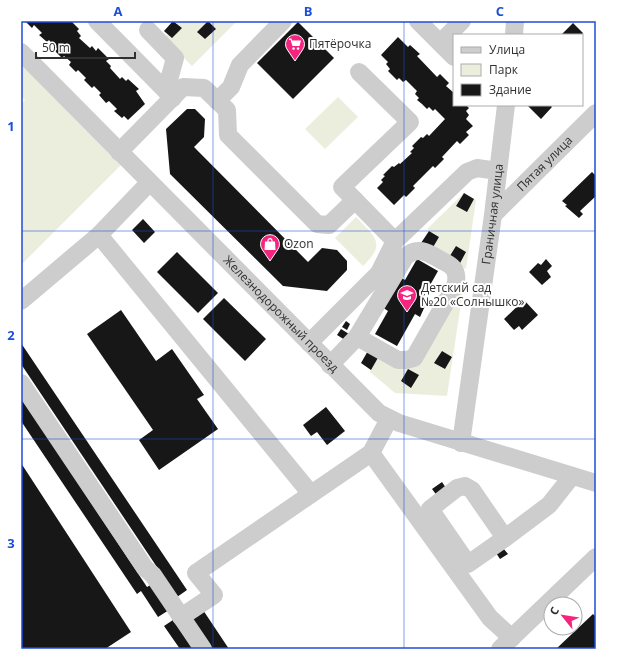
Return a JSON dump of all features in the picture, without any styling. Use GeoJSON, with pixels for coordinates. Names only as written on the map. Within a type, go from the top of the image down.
{"type":"FeatureCollection","features":[{"type":"Feature","properties":{"kind":"street"},"geometry":{"type":"LineString","coordinates":[[97,21],[169,94]]}},
{"type":"Feature","properties":{"kind":"street"},"geometry":{"type":"LineString","coordinates":[[217,101],[231,87],[240,65],[282,21]]}},
{"type":"Feature","properties":{"kind":"street"},"geometry":{"type":"LineString","coordinates":[[418,21],[453,56]]}},
{"type":"Feature","properties":{"kind":"street"},"geometry":{"type":"LineString","coordinates":[[440,43],[462,21]]}},
{"type":"Feature","properties":{"kind":"street"},"geometry":{"type":"LineString","coordinates":[[514,34],[516,21]]}},
{"type":"Feature","properties":{"kind":"street"},"geometry":{"type":"LineString","coordinates":[[148,30],[176,58],[169,94]]}},
{"type":"Feature","properties":{"kind":"street","name":"Железнодорожный проезд"},"geometry":{"type":"LineString","coordinates":[[21,52],[371,406],[389,419],[461,443],[596,483]]}},
{"type":"Feature","properties":{"kind":"street"},"geometry":{"type":"LineString","coordinates":[[359,72],[410,122],[342,187],[395,241]]}},
{"type":"Feature","properties":{"kind":"street"},"geometry":{"type":"LineString","coordinates":[[119,152],[169,94],[183,87],[204,88],[227,110],[228,135],[317,224],[329,225],[355,200]]}},
{"type":"Feature","properties":{"kind":"street","name":"Граничная улица"},"geometry":{"type":"LineString","coordinates":[[461,443],[493,215],[505,106]]}},
{"type":"Feature","properties":{"kind":"street","name":"Пятая улица"},"geometry":{"type":"LineString","coordinates":[[493,215],[596,113]]}},
{"type":"Feature","properties":{"kind":"street"},"geometry":{"type":"LineString","coordinates":[[309,343],[379,273],[395,241],[467,172],[477,168],[498,171]]}},
{"type":"Feature","properties":{"kind":"street"},"geometry":{"type":"LineString","coordinates":[[21,301],[100,235],[149,183]]}},
{"type":"Feature","properties":{"kind":"street"},"geometry":{"type":"LineString","coordinates":[[100,235],[311,494]]}},
{"type":"Feature","properties":{"kind":"street"},"geometry":{"type":"LineString","coordinates":[[330,365],[357,337],[408,254],[419,250],[426,251],[453,267],[456,275],[455,286],[414,358],[402,361],[395,359],[357,337]]}},
{"type":"Feature","properties":{"kind":"street"},"geometry":{"type":"LineString","coordinates":[[21,383],[145,568],[153,575],[203,649]]}},
{"type":"Feature","properties":{"kind":"street"},"geometry":{"type":"LineString","coordinates":[[181,617],[214,595],[196,573],[371,452],[389,419]]}},
{"type":"Feature","properties":{"kind":"street"},"geometry":{"type":"LineString","coordinates":[[371,452],[490,618],[506,644],[596,557]]}},
{"type":"Feature","properties":{"kind":"street"},"geometry":{"type":"LineString","coordinates":[[505,538],[548,505],[572,476]]}},
{"type":"Feature","properties":{"kind":"green space"},"geometry":{"type":"Polygon","coordinates":[[[175,21],[208,21],[237,21],[192,66],[164,38],[167,34],[172,38],[182,28],[175,21]],[[208,21],[198,31],[205,39],[216,29],[208,21]]]}},
{"type":"Feature","properties":{"kind":"green space"},"geometry":{"type":"Polygon","coordinates":[[[21,63],[121,165],[21,265],[21,104],[25,100],[21,96],[21,63]]]}},
{"type":"Feature","properties":{"kind":"green space"},"geometry":{"type":"Polygon","coordinates":[[[338,97],[358,117],[325,149],[305,129],[338,97]]]}},
{"type":"Feature","properties":{"kind":"green space"},"geometry":{"type":"Polygon","coordinates":[[[464,193],[456,206],[467,211],[474,199],[476,200],[466,269],[459,265],[466,252],[456,246],[448,259],[432,249],[439,237],[427,229],[464,193]]]}},
{"type":"Feature","properties":{"kind":"green space"},"geometry":{"type":"Polygon","coordinates":[[[356,217],[376,240],[375,251],[363,266],[335,238],[356,217]]]}},
{"type":"Feature","properties":{"kind":"green space"},"geometry":{"type":"Polygon","coordinates":[[[463,290],[447,396],[395,393],[370,372],[379,356],[397,365],[463,290]],[[442,351],[435,363],[445,369],[452,357],[442,351]],[[408,369],[401,381],[411,387],[418,375],[408,369]]]}},
{"type":"Feature","properties":{"kind":"building"},"geometry":{"type":"Polygon","coordinates":[[[25,21],[71,21],[79,29],[77,31],[81,36],[79,38],[90,48],[92,46],[96,51],[98,48],[109,59],[106,61],[120,79],[122,77],[126,81],[128,79],[139,89],[136,91],[145,104],[128,120],[124,116],[122,118],[114,111],[117,109],[109,101],[106,103],[99,95],[101,93],[94,86],[92,88],[84,80],[86,78],[78,70],[76,72],[69,65],[71,62],[64,56],[62,58],[55,51],[57,49],[49,40],[47,42],[39,35],[42,33],[34,25],[32,28],[25,21]]]}},
{"type":"Feature","properties":{"kind":"building"},"geometry":{"type":"Polygon","coordinates":[[[173,21],[182,28],[172,38],[164,31],[173,21]]]}},
{"type":"Feature","properties":{"kind":"building"},"geometry":{"type":"Polygon","coordinates":[[[208,21],[216,29],[205,39],[197,32],[208,21]]]}},
{"type":"Feature","properties":{"kind":"building","name":"Пятёрочка"},"geometry":{"type":"Polygon","coordinates":[[[298,22],[334,58],[293,99],[257,63],[298,22]]]}},
{"type":"Feature","properties":{"kind":"building"},"geometry":{"type":"Polygon","coordinates":[[[573,23],[583,33],[582,34],[562,34],[573,23]]]}},
{"type":"Feature","properties":{"kind":"building"},"geometry":{"type":"Polygon","coordinates":[[[398,37],[408,47],[410,45],[420,54],[417,56],[437,77],[440,74],[449,83],[446,86],[453,92],[453,106],[467,106],[469,108],[466,111],[469,115],[466,119],[473,126],[466,132],[469,135],[460,144],[457,141],[442,157],[444,159],[435,168],[433,166],[413,186],[415,188],[406,197],[404,195],[394,205],[377,188],[383,182],[381,180],[385,176],[383,175],[392,166],[394,167],[399,163],[400,164],[412,153],[410,152],[414,148],[412,146],[421,137],[423,138],[427,134],[429,136],[445,119],[435,109],[433,111],[429,107],[427,109],[417,100],[419,98],[415,94],[417,91],[406,80],[403,82],[399,78],[397,80],[388,71],[390,69],[386,64],[388,62],[381,55],[398,37]]]}},
{"type":"Feature","properties":{"kind":"building"},"geometry":{"type":"Polygon","coordinates":[[[528,106],[552,107],[541,119],[528,106]]]}},
{"type":"Feature","properties":{"kind":"building"},"geometry":{"type":"Polygon","coordinates":[[[187,109],[195,109],[205,119],[204,137],[194,147],[308,262],[322,248],[337,250],[347,261],[347,270],[327,291],[283,286],[170,174],[166,129],[187,109]]]}},
{"type":"Feature","properties":{"kind":"building"},"geometry":{"type":"Polygon","coordinates":[[[592,172],[596,176],[596,196],[580,211],[583,214],[579,218],[565,206],[567,205],[562,201],[592,172]]]}},
{"type":"Feature","properties":{"kind":"building"},"geometry":{"type":"Polygon","coordinates":[[[464,193],[474,199],[467,212],[456,206],[464,193]]]}},
{"type":"Feature","properties":{"kind":"building"},"geometry":{"type":"Polygon","coordinates":[[[143,219],[155,232],[144,243],[132,230],[143,219]]]}},
{"type":"Feature","properties":{"kind":"building"},"geometry":{"type":"Polygon","coordinates":[[[429,231],[439,237],[432,249],[421,243],[429,231]]]}},
{"type":"Feature","properties":{"kind":"building"},"geometry":{"type":"Polygon","coordinates":[[[456,246],[466,252],[459,265],[448,259],[456,246]]]}},
{"type":"Feature","properties":{"kind":"building"},"geometry":{"type":"Polygon","coordinates":[[[177,252],[218,293],[198,313],[157,272],[177,252]]]}},
{"type":"Feature","properties":{"kind":"building"},"geometry":{"type":"Polygon","coordinates":[[[417,259],[438,271],[420,303],[425,306],[420,317],[415,314],[397,346],[375,334],[388,311],[382,307],[400,277],[405,280],[417,259]]]}},
{"type":"Feature","properties":{"kind":"building"},"geometry":{"type":"Polygon","coordinates":[[[546,259],[552,266],[547,271],[551,277],[542,285],[529,272],[538,263],[541,265],[546,259]]]}},
{"type":"Feature","properties":{"kind":"building"},"geometry":{"type":"Polygon","coordinates":[[[224,298],[266,339],[245,361],[203,319],[224,298]]]}},
{"type":"Feature","properties":{"kind":"building"},"geometry":{"type":"Polygon","coordinates":[[[524,300],[538,315],[522,330],[519,326],[514,330],[504,319],[524,300]]]}},
{"type":"Feature","properties":{"kind":"building"},"geometry":{"type":"Polygon","coordinates":[[[121,310],[156,361],[172,349],[204,395],[197,399],[218,429],[159,470],[139,440],[153,430],[87,334],[121,310]]]}},
{"type":"Feature","properties":{"kind":"building"},"geometry":{"type":"Polygon","coordinates":[[[346,321],[350,324],[347,330],[342,327],[346,321]]]}},
{"type":"Feature","properties":{"kind":"building"},"geometry":{"type":"Polygon","coordinates":[[[341,329],[349,334],[345,340],[337,335],[341,329]]]}},
{"type":"Feature","properties":{"kind":"building"},"geometry":{"type":"Polygon","coordinates":[[[21,343],[187,590],[177,597],[21,364],[21,343]]]}},
{"type":"Feature","properties":{"kind":"building"},"geometry":{"type":"Polygon","coordinates":[[[369,349],[379,356],[371,370],[361,363],[369,349]]]}},
{"type":"Feature","properties":{"kind":"building"},"geometry":{"type":"Polygon","coordinates":[[[442,351],[452,357],[445,369],[434,363],[442,351]]]}},
{"type":"Feature","properties":{"kind":"building"},"geometry":{"type":"Polygon","coordinates":[[[408,369],[419,375],[411,388],[401,381],[408,369]]]}},
{"type":"Feature","properties":{"kind":"building"},"geometry":{"type":"Polygon","coordinates":[[[21,397],[147,587],[152,584],[169,610],[158,617],[141,591],[137,594],[21,421],[21,397]]]}},
{"type":"Feature","properties":{"kind":"building"},"geometry":{"type":"Polygon","coordinates":[[[326,407],[345,431],[327,445],[317,432],[311,436],[303,425],[326,407]]]}},
{"type":"Feature","properties":{"kind":"building"},"geometry":{"type":"Polygon","coordinates":[[[21,463],[131,632],[105,649],[21,649],[21,463]]]}},
{"type":"Feature","properties":{"kind":"building"},"geometry":{"type":"Polygon","coordinates":[[[442,482],[448,491],[438,497],[432,489],[442,482]]]}},
{"type":"Feature","properties":{"kind":"building"},"geometry":{"type":"Polygon","coordinates":[[[503,548],[508,554],[500,559],[496,553],[503,548]]]}},
{"type":"Feature","properties":{"kind":"building"},"geometry":{"type":"Polygon","coordinates":[[[203,610],[229,649],[213,649],[192,618],[203,610]]]}},
{"type":"Feature","properties":{"kind":"building"},"geometry":{"type":"Polygon","coordinates":[[[593,614],[596,617],[596,649],[556,649],[570,636],[583,636],[583,623],[593,614]]]}},
{"type":"Feature","properties":{"kind":"building"},"geometry":{"type":"Polygon","coordinates":[[[176,618],[197,649],[180,649],[164,626],[176,618]]]}},
{"type":"Feature","properties":{"kind":"place","name":"Пятёрочка"},"geometry":{"type":"Point","coordinates":[295,61]}},
{"type":"Feature","properties":{"kind":"place","name":"Ozon"},"geometry":{"type":"Point","coordinates":[270,261]}},
{"type":"Feature","properties":{"kind":"place","name":"Детский сад №20 «Солнышко»"},"geometry":{"type":"Point","coordinates":[407,312]}}]}
